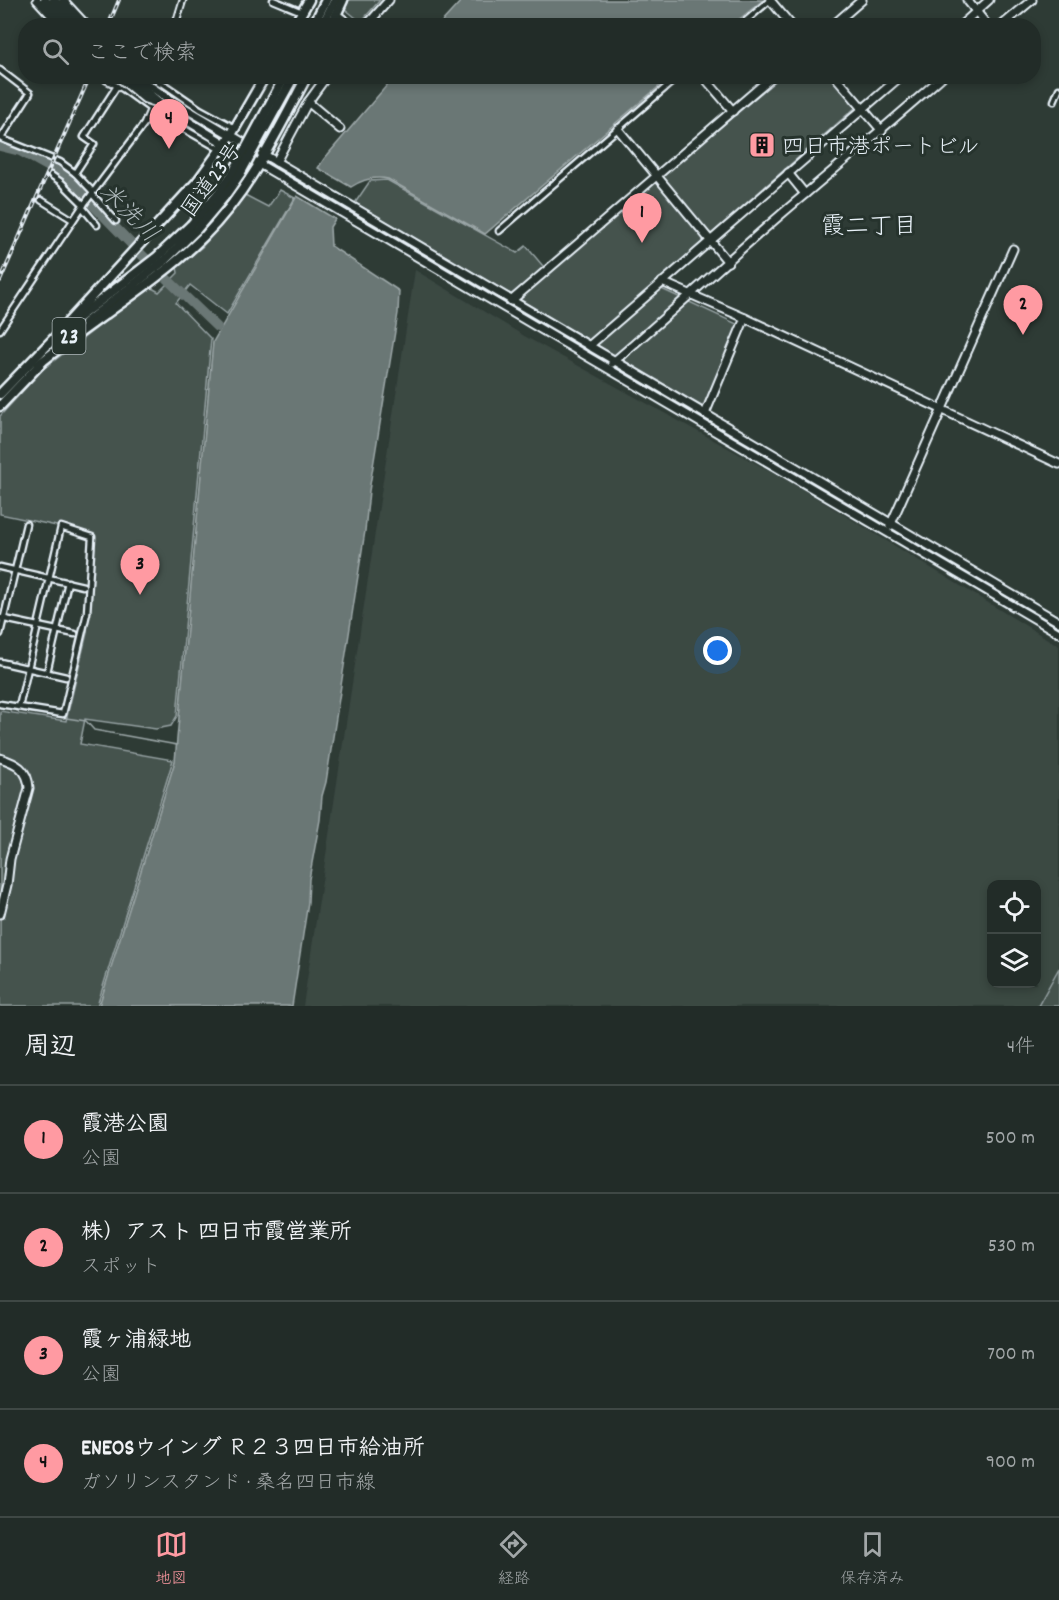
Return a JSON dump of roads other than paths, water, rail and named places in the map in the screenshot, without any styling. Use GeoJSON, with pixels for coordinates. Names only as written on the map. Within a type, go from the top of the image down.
{"type":"FeatureCollection","features":[{"type":"Feature","properties":{"kind":"highway"},"geometry":{"type":"LineString","coordinates":[[299,18],[309,0]]}},
{"type":"Feature","properties":{"kind":"highway"},"geometry":{"type":"LineString","coordinates":[[317,18],[326,0]]}},
{"type":"Feature","properties":{"kind":"highway"},"geometry":{"type":"LineString","coordinates":[[326,18],[335,0]]}},
{"type":"Feature","properties":{"kind":"highway"},"geometry":{"type":"LineString","coordinates":[[334,18],[343,0]]}},
{"type":"Feature","properties":{"kind":"highway"},"geometry":{"type":"LineString","coordinates":[[60,332],[190,190],[223,147],[260,84]]}},
{"type":"Feature","properties":{"kind":"highway","name":"国道23号"},"geometry":{"type":"LineString","coordinates":[[194,227],[234,171],[280,84]]}},
{"type":"Feature","properties":{"kind":"highway","name":"国道23号"},"geometry":{"type":"LineString","coordinates":[[0,394],[60,332],[146,275],[163,261],[224,197],[240,174],[290,84]]}},
{"type":"Feature","properties":{"kind":"highway"},"geometry":{"type":"LineString","coordinates":[[163,261],[204,236],[234,200],[265,155],[303,84]]}},
{"type":"Feature","properties":{"kind":"highway","name":"23"},"geometry":{"type":"LineString","coordinates":[[0,406],[38,365],[146,275]]}},
{"type":"Feature","properties":{"kind":"main road"},"geometry":{"type":"LineString","coordinates":[[45,0],[62,18]]}},
{"type":"Feature","properties":{"kind":"main road"},"geometry":{"type":"LineString","coordinates":[[54,0],[76,18]]}},
{"type":"Feature","properties":{"kind":"main road"},"geometry":{"type":"LineString","coordinates":[[137,84],[162,105]]}},
{"type":"Feature","properties":{"kind":"street"},"geometry":{"type":"LineString","coordinates":[[37,0],[54,18]]}},
{"type":"Feature","properties":{"kind":"street"},"geometry":{"type":"LineString","coordinates":[[63,0],[79,18]]}},
{"type":"Feature","properties":{"kind":"street"},"geometry":{"type":"LineString","coordinates":[[178,18],[183,0]]}},
{"type":"Feature","properties":{"kind":"street"},"geometry":{"type":"LineString","coordinates":[[273,0],[302,12]]}},
{"type":"Feature","properties":{"kind":"street"},"geometry":{"type":"LineString","coordinates":[[285,6],[289,0]]}},
{"type":"Feature","properties":{"kind":"street"},"geometry":{"type":"LineString","coordinates":[[373,18],[389,0]]}},
{"type":"Feature","properties":{"kind":"street"},"geometry":{"type":"LineString","coordinates":[[749,18],[770,0],[785,18]]}},
{"type":"Feature","properties":{"kind":"street"},"geometry":{"type":"LineString","coordinates":[[841,18],[862,0]]}},
{"type":"Feature","properties":{"kind":"street"},"geometry":{"type":"LineString","coordinates":[[967,0],[982,18]]}},
{"type":"Feature","properties":{"kind":"street"},"geometry":{"type":"LineString","coordinates":[[969,18],[989,0]]}},
{"type":"Feature","properties":{"kind":"street"},"geometry":{"type":"LineString","coordinates":[[1011,18],[1032,0]]}},
{"type":"Feature","properties":{"kind":"street"},"geometry":{"type":"LineString","coordinates":[[336,14],[341,18]]}},
{"type":"Feature","properties":{"kind":"street"},"geometry":{"type":"LineString","coordinates":[[0,70],[18,84]]}},
{"type":"Feature","properties":{"kind":"street"},"geometry":{"type":"LineString","coordinates":[[18,84],[30,93],[1,139],[37,151],[75,173],[116,221]]}},
{"type":"Feature","properties":{"kind":"street"},"geometry":{"type":"LineString","coordinates":[[113,84],[151,109],[258,164],[350,216],[606,368],[1059,622]]}},
{"type":"Feature","properties":{"kind":"street"},"geometry":{"type":"LineString","coordinates":[[127,84],[146,99],[162,105],[223,147]]}},
{"type":"Feature","properties":{"kind":"street"},"geometry":{"type":"LineString","coordinates":[[123,89],[127,84]]}},
{"type":"Feature","properties":{"kind":"street"},"geometry":{"type":"LineString","coordinates":[[146,84],[166,97],[233,131]]}},
{"type":"Feature","properties":{"kind":"street"},"geometry":{"type":"LineString","coordinates":[[0,330],[73,220],[144,124],[158,84]]}},
{"type":"Feature","properties":{"kind":"street"},"geometry":{"type":"LineString","coordinates":[[167,84],[276,162],[705,414],[1059,633]]}},
{"type":"Feature","properties":{"kind":"street"},"geometry":{"type":"LineString","coordinates":[[296,84],[301,87]]}},
{"type":"Feature","properties":{"kind":"street"},"geometry":{"type":"LineString","coordinates":[[276,162],[308,102],[321,84]]}},
{"type":"Feature","properties":{"kind":"street"},"geometry":{"type":"LineString","coordinates":[[499,231],[670,84]]}},
{"type":"Feature","properties":{"kind":"street"},"geometry":{"type":"LineString","coordinates":[[710,84],[733,111]]}},
{"type":"Feature","properties":{"kind":"street"},"geometry":{"type":"LineString","coordinates":[[507,308],[512,300],[764,84]]}},
{"type":"Feature","properties":{"kind":"street"},"geometry":{"type":"LineString","coordinates":[[842,84],[882,131]]}},
{"type":"Feature","properties":{"kind":"street"},"geometry":{"type":"LineString","coordinates":[[589,346],[892,84]]}},
{"type":"Feature","properties":{"kind":"street"},"geometry":{"type":"LineString","coordinates":[[606,368],[934,84]]}},
{"type":"Feature","properties":{"kind":"street"},"geometry":{"type":"LineString","coordinates":[[75,173],[94,144],[84,137],[117,86]]}},
{"type":"Feature","properties":{"kind":"street"},"geometry":{"type":"LineString","coordinates":[[1054,101],[1059,89]]}},
{"type":"Feature","properties":{"kind":"street"},"geometry":{"type":"LineString","coordinates":[[308,102],[340,129]]}},
{"type":"Feature","properties":{"kind":"street"},"geometry":{"type":"LineString","coordinates":[[618,129],[728,262]]}},
{"type":"Feature","properties":{"kind":"street"},"geometry":{"type":"LineString","coordinates":[[788,173],[805,194]]}},
{"type":"Feature","properties":{"kind":"street"},"geometry":{"type":"LineString","coordinates":[[51,175],[61,182],[97,225]]}},
{"type":"Feature","properties":{"kind":"street"},"geometry":{"type":"LineString","coordinates":[[41,200],[73,220]]}},
{"type":"Feature","properties":{"kind":"street"},"geometry":{"type":"LineString","coordinates":[[889,528],[1013,249]]}},
{"type":"Feature","properties":{"kind":"street"},"geometry":{"type":"LineString","coordinates":[[662,282],[745,318],[1059,464]]}},
{"type":"Feature","properties":{"kind":"street"},"geometry":{"type":"LineString","coordinates":[[705,414],[745,318]]}},
{"type":"Feature","properties":{"kind":"street"},"geometry":{"type":"LineString","coordinates":[[589,346],[606,368]]}},
{"type":"Feature","properties":{"kind":"street"},"geometry":{"type":"LineString","coordinates":[[0,634],[26,524]]}},
{"type":"Feature","properties":{"kind":"street"},"geometry":{"type":"LineString","coordinates":[[0,704],[63,714],[87,613],[92,537],[61,527],[19,707]]}},
{"type":"Feature","properties":{"kind":"street"},"geometry":{"type":"LineString","coordinates":[[0,567],[83,586]]}},
{"type":"Feature","properties":{"kind":"street"},"geometry":{"type":"LineString","coordinates":[[47,672],[68,582]]}},
{"type":"Feature","properties":{"kind":"street"},"geometry":{"type":"LineString","coordinates":[[2,618],[75,634]]}},
{"type":"Feature","properties":{"kind":"street"},"geometry":{"type":"LineString","coordinates":[[0,662],[66,677]]}},
{"type":"Feature","properties":{"kind":"street"},"geometry":{"type":"LineString","coordinates":[[0,758],[22,768],[29,779],[29,788],[10,859],[8,885],[0,914]]}},
{"type":"Feature","properties":{"kind":"waterway","name":"米洗川"},"geometry":{"type":"LineString","coordinates":[[0,146],[20,151],[65,176],[217,327]]}},
{"type":"Feature","properties":{"kind":"waterway"},"geometry":{"type":"LineString","coordinates":[[0,708],[86,721],[94,730],[177,745]]}},
{"type":"Feature","properties":{"kind":"railway"},"geometry":{"type":"LineString","coordinates":[[111,18],[119,0]]}},
{"type":"Feature","properties":{"kind":"railway"},"geometry":{"type":"LineString","coordinates":[[0,281],[86,84]]}},
{"type":"Feature","properties":{"kind":"place","name":"四日市港ポートビル"},"geometry":{"type":"Point","coordinates":[762,145]}},
{"type":"Feature","properties":{"kind":"place","name":"ENEOSウイング Ｒ２３四日市給油所"},"geometry":{"type":"Point","coordinates":[169,149]}},
{"type":"Feature","properties":{"kind":"place","name":"霞港公園"},"geometry":{"type":"Point","coordinates":[642,243]}},
{"type":"Feature","properties":{"kind":"place","name":"株）アスト 四日市霞営業所"},"geometry":{"type":"Point","coordinates":[1023,335]}},
{"type":"Feature","properties":{"kind":"place","name":"霞ヶ浦緑地"},"geometry":{"type":"Point","coordinates":[140,595]}},
{"type":"Feature","properties":{"kind":"district","name":"霞二丁目"},"geometry":{"type":"Point","coordinates":[869,225]}}]}
